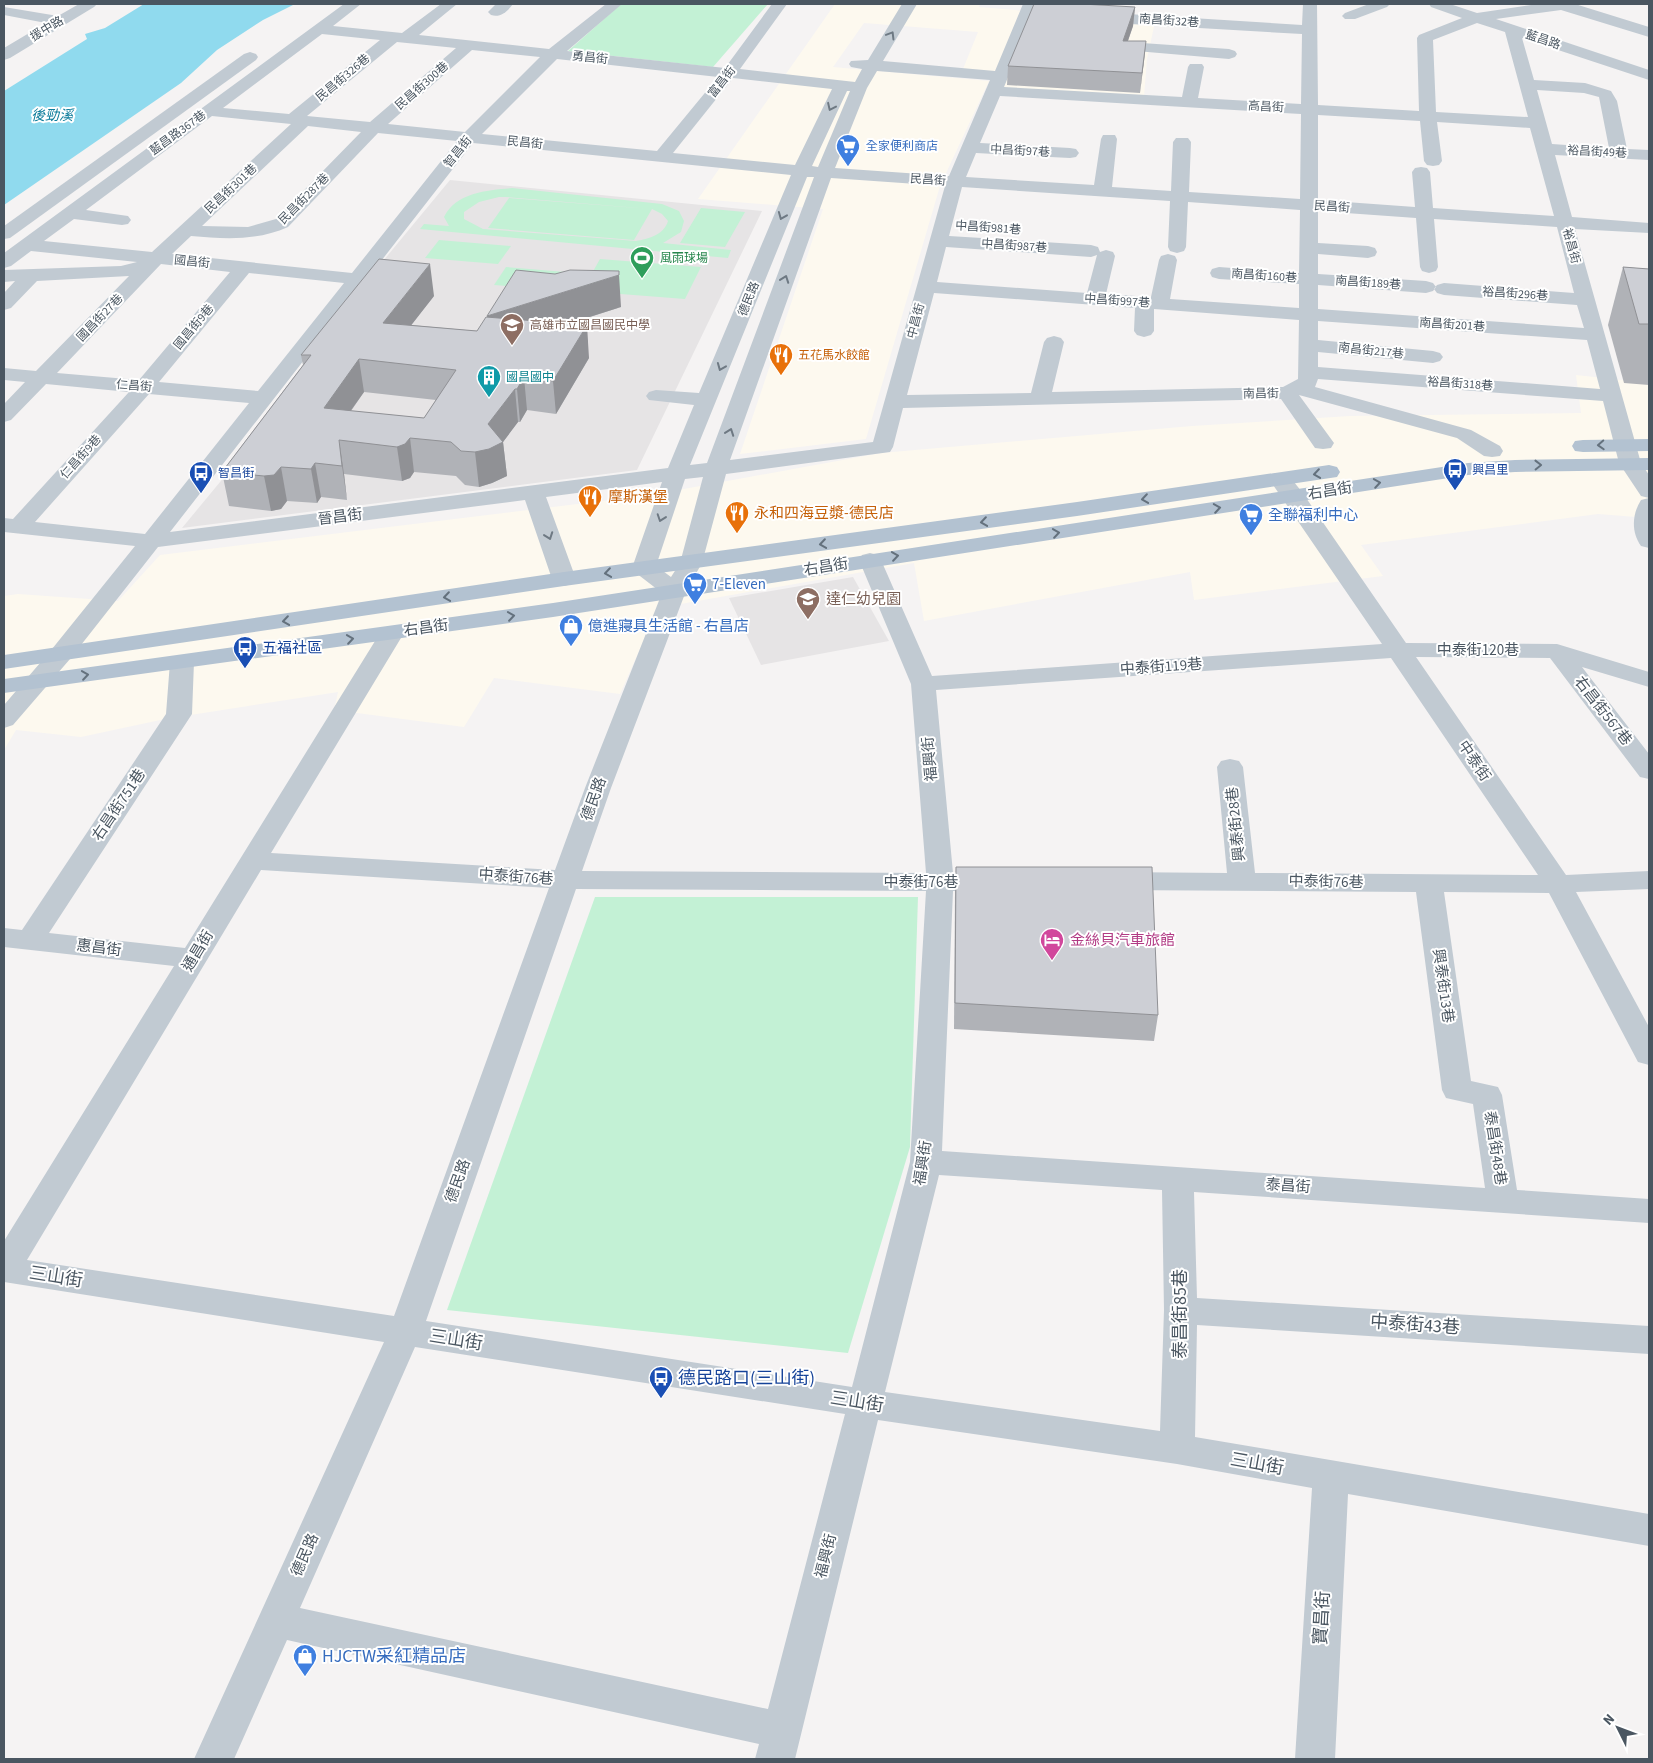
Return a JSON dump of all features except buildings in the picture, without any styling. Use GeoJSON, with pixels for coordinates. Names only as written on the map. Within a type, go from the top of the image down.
{"type":"FeatureCollection","features":[{"type":"Feature","properties":{"kind":"main road","name":"右昌街"},"geometry":{"type":"LineString","coordinates":[[4,662],[644,568],[1287,488],[1468,469],[1635,457],[1649,445]]}},
{"type":"Feature","properties":{"kind":"main road","name":"右昌街"},"geometry":{"type":"LineString","coordinates":[[4,686],[392,633],[674,591],[870,560],[1492,451],[1635,457]]}},
{"type":"Feature","properties":{"kind":"street"},"geometry":{"type":"LineString","coordinates":[[20,4],[67,17]]}},
{"type":"Feature","properties":{"kind":"street","name":"援中路"},"geometry":{"type":"LineString","coordinates":[[4,55],[89,4]]}},
{"type":"Feature","properties":{"kind":"street","name":"藍昌路367巷"},"geometry":{"type":"LineString","coordinates":[[4,262],[353,4]]}},
{"type":"Feature","properties":{"kind":"street","name":"民昌街326巷"},"geometry":{"type":"LineString","coordinates":[[299,120],[399,37],[450,4]]}},
{"type":"Feature","properties":{"kind":"street","name":"智昌街"},"geometry":{"type":"LineString","coordinates":[[4,720],[61,654],[469,137],[553,54],[616,4]]}},
{"type":"Feature","properties":{"kind":"street","name":"富昌街"},"geometry":{"type":"LineString","coordinates":[[661,157],[729,73],[780,4]]}},
{"type":"Feature","properties":{"kind":"street","name":"德民路"},"geometry":{"type":"LineString","coordinates":[[214,1759],[405,1332],[598,788],[674,591],[691,563],[716,469],[824,173],[859,88],[909,4]]}},
{"type":"Feature","properties":{"kind":"street"},"geometry":{"type":"LineString","coordinates":[[1168,50],[1175,4]]}},
{"type":"Feature","properties":{"kind":"street"},"geometry":{"type":"LineString","coordinates":[[1310,4],[1308,345],[1297,385],[1323,443]]}},
{"type":"Feature","properties":{"kind":"street"},"geometry":{"type":"LineString","coordinates":[[1350,16],[1382,4]]}},
{"type":"Feature","properties":{"kind":"street","name":"藍昌路"},"geometry":{"type":"LineString","coordinates":[[1436,4],[1649,75]]}},
{"type":"Feature","properties":{"kind":"street"},"geometry":{"type":"LineString","coordinates":[[1429,267],[1425,213],[1428,117],[1424,38],[1477,18],[1565,4],[1649,32]]}},
{"type":"Feature","properties":{"kind":"street"},"geometry":{"type":"LineString","coordinates":[[4,10],[47,10]]}},
{"type":"Feature","properties":{"kind":"street","name":"援中路"},"geometry":{"type":"LineString","coordinates":[[9,34],[47,10]]}},
{"type":"Feature","properties":{"kind":"street","name":"中昌街"},"geometry":{"type":"LineString","coordinates":[[674,480],[716,469],[882,446],[955,182],[997,84],[1035,10]]}},
{"type":"Feature","properties":{"kind":"street","name":"南昌街32巷"},"geometry":{"type":"LineString","coordinates":[[1086,16],[1310,30]]}},
{"type":"Feature","properties":{"kind":"street","name":"勇昌街"},"geometry":{"type":"LineString","coordinates":[[320,28],[859,88]]}},
{"type":"Feature","properties":{"kind":"street","name":"裕昌街"},"geometry":{"type":"LineString","coordinates":[[1512,29],[1612,396],[1649,491]]}},
{"type":"Feature","properties":{"kind":"street"},"geometry":{"type":"LineString","coordinates":[[9,34],[39,34]]}},
{"type":"Feature","properties":{"kind":"street"},"geometry":{"type":"LineString","coordinates":[[9,34],[25,42]]}},
{"type":"Feature","properties":{"kind":"street"},"geometry":{"type":"LineString","coordinates":[[4,234],[266,45]]}},
{"type":"Feature","properties":{"kind":"street","name":"民昌街300巷"},"geometry":{"type":"LineString","coordinates":[[374,128],[469,45]]}},
{"type":"Feature","properties":{"kind":"street"},"geometry":{"type":"LineString","coordinates":[[1142,48],[1229,54]]}},
{"type":"Feature","properties":{"kind":"street","name":"德民路"},"geometry":{"type":"LineString","coordinates":[[644,568],[674,480],[801,171],[841,86],[863,49]]}},
{"type":"Feature","properties":{"kind":"street","name":"高昌街"},"geometry":{"type":"LineString","coordinates":[[854,64],[997,84],[1189,103],[1538,123]]}},
{"type":"Feature","properties":{"kind":"street"},"geometry":{"type":"LineString","coordinates":[[1189,103],[1196,67]]}},
{"type":"Feature","properties":{"kind":"street"},"geometry":{"type":"LineString","coordinates":[[1527,84],[1585,88],[1605,94],[1609,101],[1619,153]]}},
{"type":"Feature","properties":{"kind":"street","name":"民昌街"},"geometry":{"type":"LineString","coordinates":[[208,111],[824,173],[1565,223],[1648,232]]}},
{"type":"Feature","properties":{"kind":"street","name":"民昌街301巷"},"geometry":{"type":"LineString","coordinates":[[157,258],[299,120]]}},
{"type":"Feature","properties":{"kind":"street","name":"民昌街287巷"},"geometry":{"type":"LineString","coordinates":[[187,230],[218,233],[251,232],[263,231],[282,223],[374,128]]}},
{"type":"Feature","properties":{"kind":"street"},"geometry":{"type":"LineString","coordinates":[[1102,192],[1109,139]]}},
{"type":"Feature","properties":{"kind":"street"},"geometry":{"type":"LineString","coordinates":[[1144,331],[1152,303],[1172,254],[1182,142]]}},
{"type":"Feature","properties":{"kind":"street","name":"中昌街97巷"},"geometry":{"type":"LineString","coordinates":[[969,148],[1070,153]]}},
{"type":"Feature","properties":{"kind":"street","name":"裕昌街49巷"},"geometry":{"type":"LineString","coordinates":[[1545,149],[1649,155]]}},
{"type":"Feature","properties":{"kind":"street"},"geometry":{"type":"LineString","coordinates":[[70,213],[122,220]]}},
{"type":"Feature","properties":{"kind":"street","name":"中昌街981巷"},"geometry":{"type":"LineString","coordinates":[[940,233],[1034,232]]}},
{"type":"Feature","properties":{"kind":"street","name":"中昌街987巷"},"geometry":{"type":"LineString","coordinates":[[940,233],[1098,254],[1095,299]]}},
{"type":"Feature","properties":{"kind":"street","name":"國昌街"},"geometry":{"type":"LineString","coordinates":[[26,246],[358,279]]}},
{"type":"Feature","properties":{"kind":"street"},"geometry":{"type":"LineString","coordinates":[[1309,248],[1368,252]]}},
{"type":"Feature","properties":{"kind":"street"},"geometry":{"type":"LineString","coordinates":[[4,276],[122,272],[141,268],[157,258]]}},
{"type":"Feature","properties":{"kind":"street","name":"國昌街27巷"},"geometry":{"type":"LineString","coordinates":[[4,416],[157,258]]}},
{"type":"Feature","properties":{"kind":"street","name":"國昌街9巷"},"geometry":{"type":"LineString","coordinates":[[144,387],[244,267]]}},
{"type":"Feature","properties":{"kind":"street","name":"南昌街160巷"},"geometry":{"type":"LineString","coordinates":[[1219,273],[1309,279]]}},
{"type":"Feature","properties":{"kind":"street"},"geometry":{"type":"LineString","coordinates":[[4,304],[32,275]]}},
{"type":"Feature","properties":{"kind":"street","name":"南昌街189巷"},"geometry":{"type":"LineString","coordinates":[[1309,279],[1435,288]]}},
{"type":"Feature","properties":{"kind":"street","name":"中昌街997巷"},"geometry":{"type":"LineString","coordinates":[[926,287],[1308,315]]}},
{"type":"Feature","properties":{"kind":"street","name":"裕昌街296巷"},"geometry":{"type":"LineString","coordinates":[[1435,288],[1586,300]]}},
{"type":"Feature","properties":{"kind":"street","name":"南昌街201巷"},"geometry":{"type":"LineString","coordinates":[[1308,315],[1595,335]]}},
{"type":"Feature","properties":{"kind":"street"},"geometry":{"type":"LineString","coordinates":[[1040,399],[1054,342]]}},
{"type":"Feature","properties":{"kind":"street","name":"南昌街217巷"},"geometry":{"type":"LineString","coordinates":[[1308,345],[1433,357]]}},
{"type":"Feature","properties":{"kind":"street","name":"仁昌街"},"geometry":{"type":"LineString","coordinates":[[4,374],[264,398]]}},
{"type":"Feature","properties":{"kind":"street"},"geometry":{"type":"LineString","coordinates":[[1297,385],[1464,434],[1492,451]]}},
{"type":"Feature","properties":{"kind":"street","name":"南昌街"},"geometry":{"type":"LineString","coordinates":[[894,402],[1040,399],[1297,385]]}},
{"type":"Feature","properties":{"kind":"street","name":"裕昌街318巷"},"geometry":{"type":"LineString","coordinates":[[1297,385],[1612,396]]}},
{"type":"Feature","properties":{"kind":"street","name":"仁昌街9巷"},"geometry":{"type":"LineString","coordinates":[[11,526],[144,387]]}},
{"type":"Feature","properties":{"kind":"street"},"geometry":{"type":"LineString","coordinates":[[656,396],[707,400]]}},
{"type":"Feature","properties":{"kind":"street","name":"晉昌街"},"geometry":{"type":"LineString","coordinates":[[11,526],[151,541],[535,498],[674,480]]}},
{"type":"Feature","properties":{"kind":"street","name":"中泰街"},"geometry":{"type":"LineString","coordinates":[[1287,488],[1558,884],[1649,1054]]}},
{"type":"Feature","properties":{"kind":"street"},"geometry":{"type":"LineString","coordinates":[[535,498],[564,579]]}},
{"type":"Feature","properties":{"kind":"street"},"geometry":{"type":"LineString","coordinates":[[1649,505],[1644,521],[1649,542]]}},
{"type":"Feature","properties":{"kind":"street","name":"福興街"},"geometry":{"type":"LineString","coordinates":[[778,1745],[926,1162],[940,882],[923,684],[870,560]]}},
{"type":"Feature","properties":{"kind":"street"},"geometry":{"type":"LineString","coordinates":[[644,568],[674,591]]}},
{"type":"Feature","properties":{"kind":"street","name":"通昌街"},"geometry":{"type":"LineString","coordinates":[[4,1269],[392,633]]}},
{"type":"Feature","properties":{"kind":"street","name":"中泰街120巷"},"geometry":{"type":"LineString","coordinates":[[1399,650],[1557,651],[1649,680]]}},
{"type":"Feature","properties":{"kind":"street","name":"中泰街119巷"},"geometry":{"type":"LineString","coordinates":[[923,684],[1399,650]]}},
{"type":"Feature","properties":{"kind":"street","name":"右昌街567巷"},"geometry":{"type":"LineString","coordinates":[[1557,651],[1649,771]]}},
{"type":"Feature","properties":{"kind":"street","name":"右昌街751巷"},"geometry":{"type":"LineString","coordinates":[[17,938],[179,714],[182,662]]}},
{"type":"Feature","properties":{"kind":"street","name":"興泰街28巷"},"geometry":{"type":"LineString","coordinates":[[1230,767],[1242,881]]}},
{"type":"Feature","properties":{"kind":"street","name":"中泰街76巷"},"geometry":{"type":"LineString","coordinates":[[253,861],[565,880],[1018,882]]}},
{"type":"Feature","properties":{"kind":"street","name":"中泰街76巷"},"geometry":{"type":"LineString","coordinates":[[1086,881],[1558,884],[1649,880]]}},
{"type":"Feature","properties":{"kind":"street","name":"興泰街13巷"},"geometry":{"type":"LineString","coordinates":[[1429,883],[1457,1090]]}},
{"type":"Feature","properties":{"kind":"street","name":"惠昌街"},"geometry":{"type":"LineString","coordinates":[[17,938],[194,959]]}},
{"type":"Feature","properties":{"kind":"street","name":"泰昌街48巷"},"geometry":{"type":"LineString","coordinates":[[1457,1090],[1487,1095],[1503,1200]]}},
{"type":"Feature","properties":{"kind":"street","name":"泰昌街"},"geometry":{"type":"LineString","coordinates":[[926,1162],[1649,1211]]}},
{"type":"Feature","properties":{"kind":"street","name":"泰昌街85巷"},"geometry":{"type":"LineString","coordinates":[[1177,1450],[1181,1310],[1178,1179]]}},
{"type":"Feature","properties":{"kind":"street","name":"三山街"},"geometry":{"type":"LineString","coordinates":[[4,1269],[1177,1450],[1649,1530]]}},
{"type":"Feature","properties":{"kind":"street","name":"中泰街43巷"},"geometry":{"type":"LineString","coordinates":[[1181,1310],[1649,1340]]}},
{"type":"Feature","properties":{"kind":"street","name":"寶昌街"},"geometry":{"type":"LineString","coordinates":[[1315,1759],[1331,1477]]}},
{"type":"Feature","properties":{"kind":"street"},"geometry":{"type":"LineString","coordinates":[[276,1620],[778,1745]]}},
{"type":"Feature","properties":{"kind":"shaded area"},"geometry":{"type":"Polygon","coordinates":[[[835,4],[980,4],[979,7],[1155,22],[1147,59],[1144,97],[1000,90],[1008,73],[963,69],[978,32],[864,23],[833,67],[989,81],[940,186],[866,439],[740,454],[823,209],[698,199],[835,4]]]}},
{"type":"Feature","properties":{"kind":"shaded area","name":"高雄市立國昌國民中學"},"geometry":{"type":"Polygon","coordinates":[[[450,180],[762,211],[637,470],[182,528],[306,378],[369,278],[450,180]]]}},
{"type":"Feature","properties":{"kind":"shaded area"},"geometry":{"type":"Polygon","coordinates":[[[1576,375],[1649,383],[1649,518],[1598,514],[1361,545],[1383,576],[1194,600],[1190,572],[924,621],[914,563],[658,608],[620,694],[494,678],[464,727],[334,710],[338,692],[165,719],[81,737],[16,730],[4,750],[4,596],[18,594],[118,601],[160,555],[651,495],[881,453],[1192,426],[1350,416],[1581,413],[1576,375]]]}},
{"type":"Feature","properties":{"kind":"shaded area","name":"達仁幼兒園"},"geometry":{"type":"Polygon","coordinates":[[[853,577],[889,641],[761,665],[729,598],[853,577]]]}},
{"type":"Feature","properties":{"kind":"green space"},"geometry":{"type":"Polygon","coordinates":[[[621,4],[768,4],[713,67],[568,51],[621,4]]]}},
{"type":"Feature","properties":{"kind":"green space"},"geometry":{"type":"Polygon","coordinates":[[[512,188],[662,204],[679,211],[684,221],[681,232],[663,243],[731,250],[728,258],[420,229],[424,224],[449,226],[444,217],[456,202],[465,197],[484,191],[512,188]],[[506,197],[479,202],[464,212],[464,219],[483,229],[636,241],[659,233],[668,221],[662,214],[652,209],[634,240],[488,228],[509,198],[651,209],[506,197]]]}},
{"type":"Feature","properties":{"kind":"green space"},"geometry":{"type":"Polygon","coordinates":[[[701,208],[745,212],[725,247],[680,243],[701,208]]]}},
{"type":"Feature","properties":{"kind":"green space"},"geometry":{"type":"Polygon","coordinates":[[[439,240],[511,246],[498,264],[425,258],[439,240]]]}},
{"type":"Feature","properties":{"kind":"green space","name":"風雨球場"},"geometry":{"type":"Polygon","coordinates":[[[600,259],[701,267],[685,299],[582,291],[600,259]]]}},
{"type":"Feature","properties":{"kind":"green space"},"geometry":{"type":"Polygon","coordinates":[[[506,267],[578,273],[567,291],[494,285],[506,267]]]}},
{"type":"Feature","properties":{"kind":"green space"},"geometry":{"type":"Polygon","coordinates":[[[595,897],[918,897],[910,1147],[848,1353],[447,1310],[595,897]]]}},
{"type":"Feature","properties":{"kind":"water","name":"後勁溪"},"geometry":{"type":"Polygon","coordinates":[[[144,4],[295,4],[263,20],[217,50],[181,83],[4,205],[4,91],[87,39],[85,34],[105,28],[144,4]]]}},
{"type":"Feature","properties":{"kind":"place","name":"全家便利商店"},"geometry":{"type":"Point","coordinates":[848,167]}},
{"type":"Feature","properties":{"kind":"place","name":"風雨球場"},"geometry":{"type":"Point","coordinates":[642,279]}},
{"type":"Feature","properties":{"kind":"place","name":"高雄市立國昌國民中學"},"geometry":{"type":"Point","coordinates":[512,346]}},
{"type":"Feature","properties":{"kind":"place","name":"五花馬水餃館"},"geometry":{"type":"Point","coordinates":[781,376]}},
{"type":"Feature","properties":{"kind":"place","name":"國昌國中"},"geometry":{"type":"Point","coordinates":[489,398]}},
{"type":"Feature","properties":{"kind":"place","name":"興昌里"},"geometry":{"type":"Point","coordinates":[1455,491]}},
{"type":"Feature","properties":{"kind":"place","name":"智昌街"},"geometry":{"type":"Point","coordinates":[201,494]}},
{"type":"Feature","properties":{"kind":"place","name":"摩斯漢堡"},"geometry":{"type":"Point","coordinates":[590,518]}},
{"type":"Feature","properties":{"kind":"place","name":"永和四海豆漿-德民店"},"geometry":{"type":"Point","coordinates":[737,534]}},
{"type":"Feature","properties":{"kind":"place","name":"全聯福利中心"},"geometry":{"type":"Point","coordinates":[1251,536]}},
{"type":"Feature","properties":{"kind":"place","name":"7-Eleven"},"geometry":{"type":"Point","coordinates":[695,605]}},
{"type":"Feature","properties":{"kind":"place","name":"達仁幼兒園"},"geometry":{"type":"Point","coordinates":[808,620]}},
{"type":"Feature","properties":{"kind":"place","name":"億進寢具生活館 - 右昌店"},"geometry":{"type":"Point","coordinates":[571,647]}},
{"type":"Feature","properties":{"kind":"place","name":"五福社區"},"geometry":{"type":"Point","coordinates":[245,669]}},
{"type":"Feature","properties":{"kind":"place","name":"金絲貝汽車旅館"},"geometry":{"type":"Point","coordinates":[1052,961]}},
{"type":"Feature","properties":{"kind":"place","name":"德民路口(三山街)"},"geometry":{"type":"Point","coordinates":[661,1399]}},
{"type":"Feature","properties":{"kind":"place","name":"HJCTW采紅精品店"},"geometry":{"type":"Point","coordinates":[305,1677]}}]}
